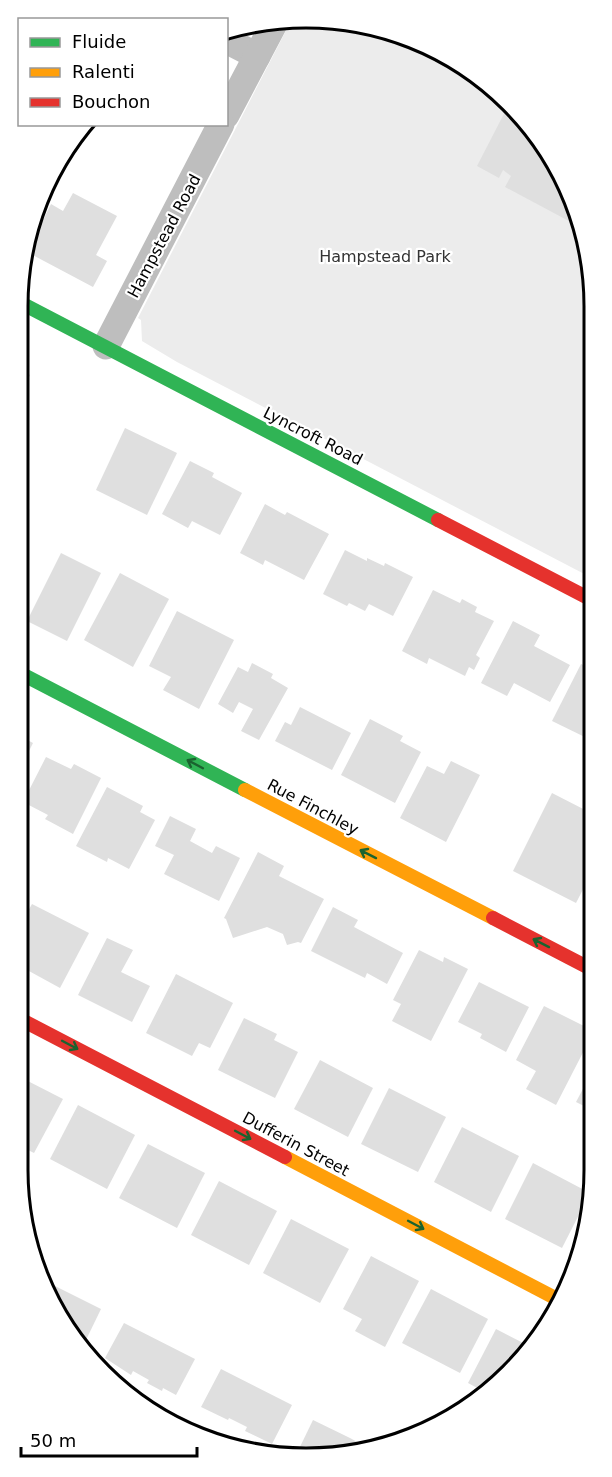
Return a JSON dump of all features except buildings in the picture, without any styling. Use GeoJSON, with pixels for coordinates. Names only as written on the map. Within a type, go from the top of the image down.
{"type":"FeatureCollection","features":[{"type":"Feature","properties":{"kind":"street"},"geometry":{"type":"LineString","coordinates":[[228,111],[270,31]]}},
{"type":"Feature","properties":{"kind":"street"},"geometry":{"type":"LineString","coordinates":[[228,41],[257,56]]}},
{"type":"Feature","properties":{"kind":"street","name":"Hampstead Road"},"geometry":{"type":"LineString","coordinates":[[106,346],[220,126]]}},
{"type":"Feature","properties":{"kind":"street","name":"Lyncroft Road"},"geometry":{"type":"LineString","coordinates":[[28,307],[584,596]]}},
{"type":"Feature","properties":{"kind":"street","name":"Rue Finchley"},"geometry":{"type":"LineString","coordinates":[[28,677],[584,965]]}},
{"type":"Feature","properties":{"kind":"street","name":"Dufferin Street"},"geometry":{"type":"LineString","coordinates":[[28,1023],[554,1297]]}},
{"type":"Feature","properties":{"kind":"green space","name":"Hampstead Park"},"geometry":{"type":"Polygon","coordinates":[[[287,29],[324,29],[378,38],[429,57],[445,66],[489,97],[526,137],[555,183],[574,234],[581,270],[584,306],[584,574],[177,362],[142,341],[141,320],[138,318],[287,29]]]}},
{"type":"Feature","properties":{"kind":"traffic: fast"},"geometry":{"type":"LineString","coordinates":[[28,307],[438,520]]}},
{"type":"Feature","properties":{"kind":"traffic: fast"},"geometry":{"type":"LineString","coordinates":[[28,677],[245,790]]}},
{"type":"Feature","properties":{"kind":"traffic: slow"},"geometry":{"type":"LineString","coordinates":[[245,790],[493,918]]}},
{"type":"Feature","properties":{"kind":"traffic: slow"},"geometry":{"type":"LineString","coordinates":[[285,1157],[553,1297]]}},
{"type":"Feature","properties":{"kind":"traffic: jam"},"geometry":{"type":"LineString","coordinates":[[438,520],[584,596]]}},
{"type":"Feature","properties":{"kind":"traffic: jam"},"geometry":{"type":"LineString","coordinates":[[493,918],[584,965]]}},
{"type":"Feature","properties":{"kind":"traffic: jam"},"geometry":{"type":"LineString","coordinates":[[28,1023],[285,1157]]}}]}
